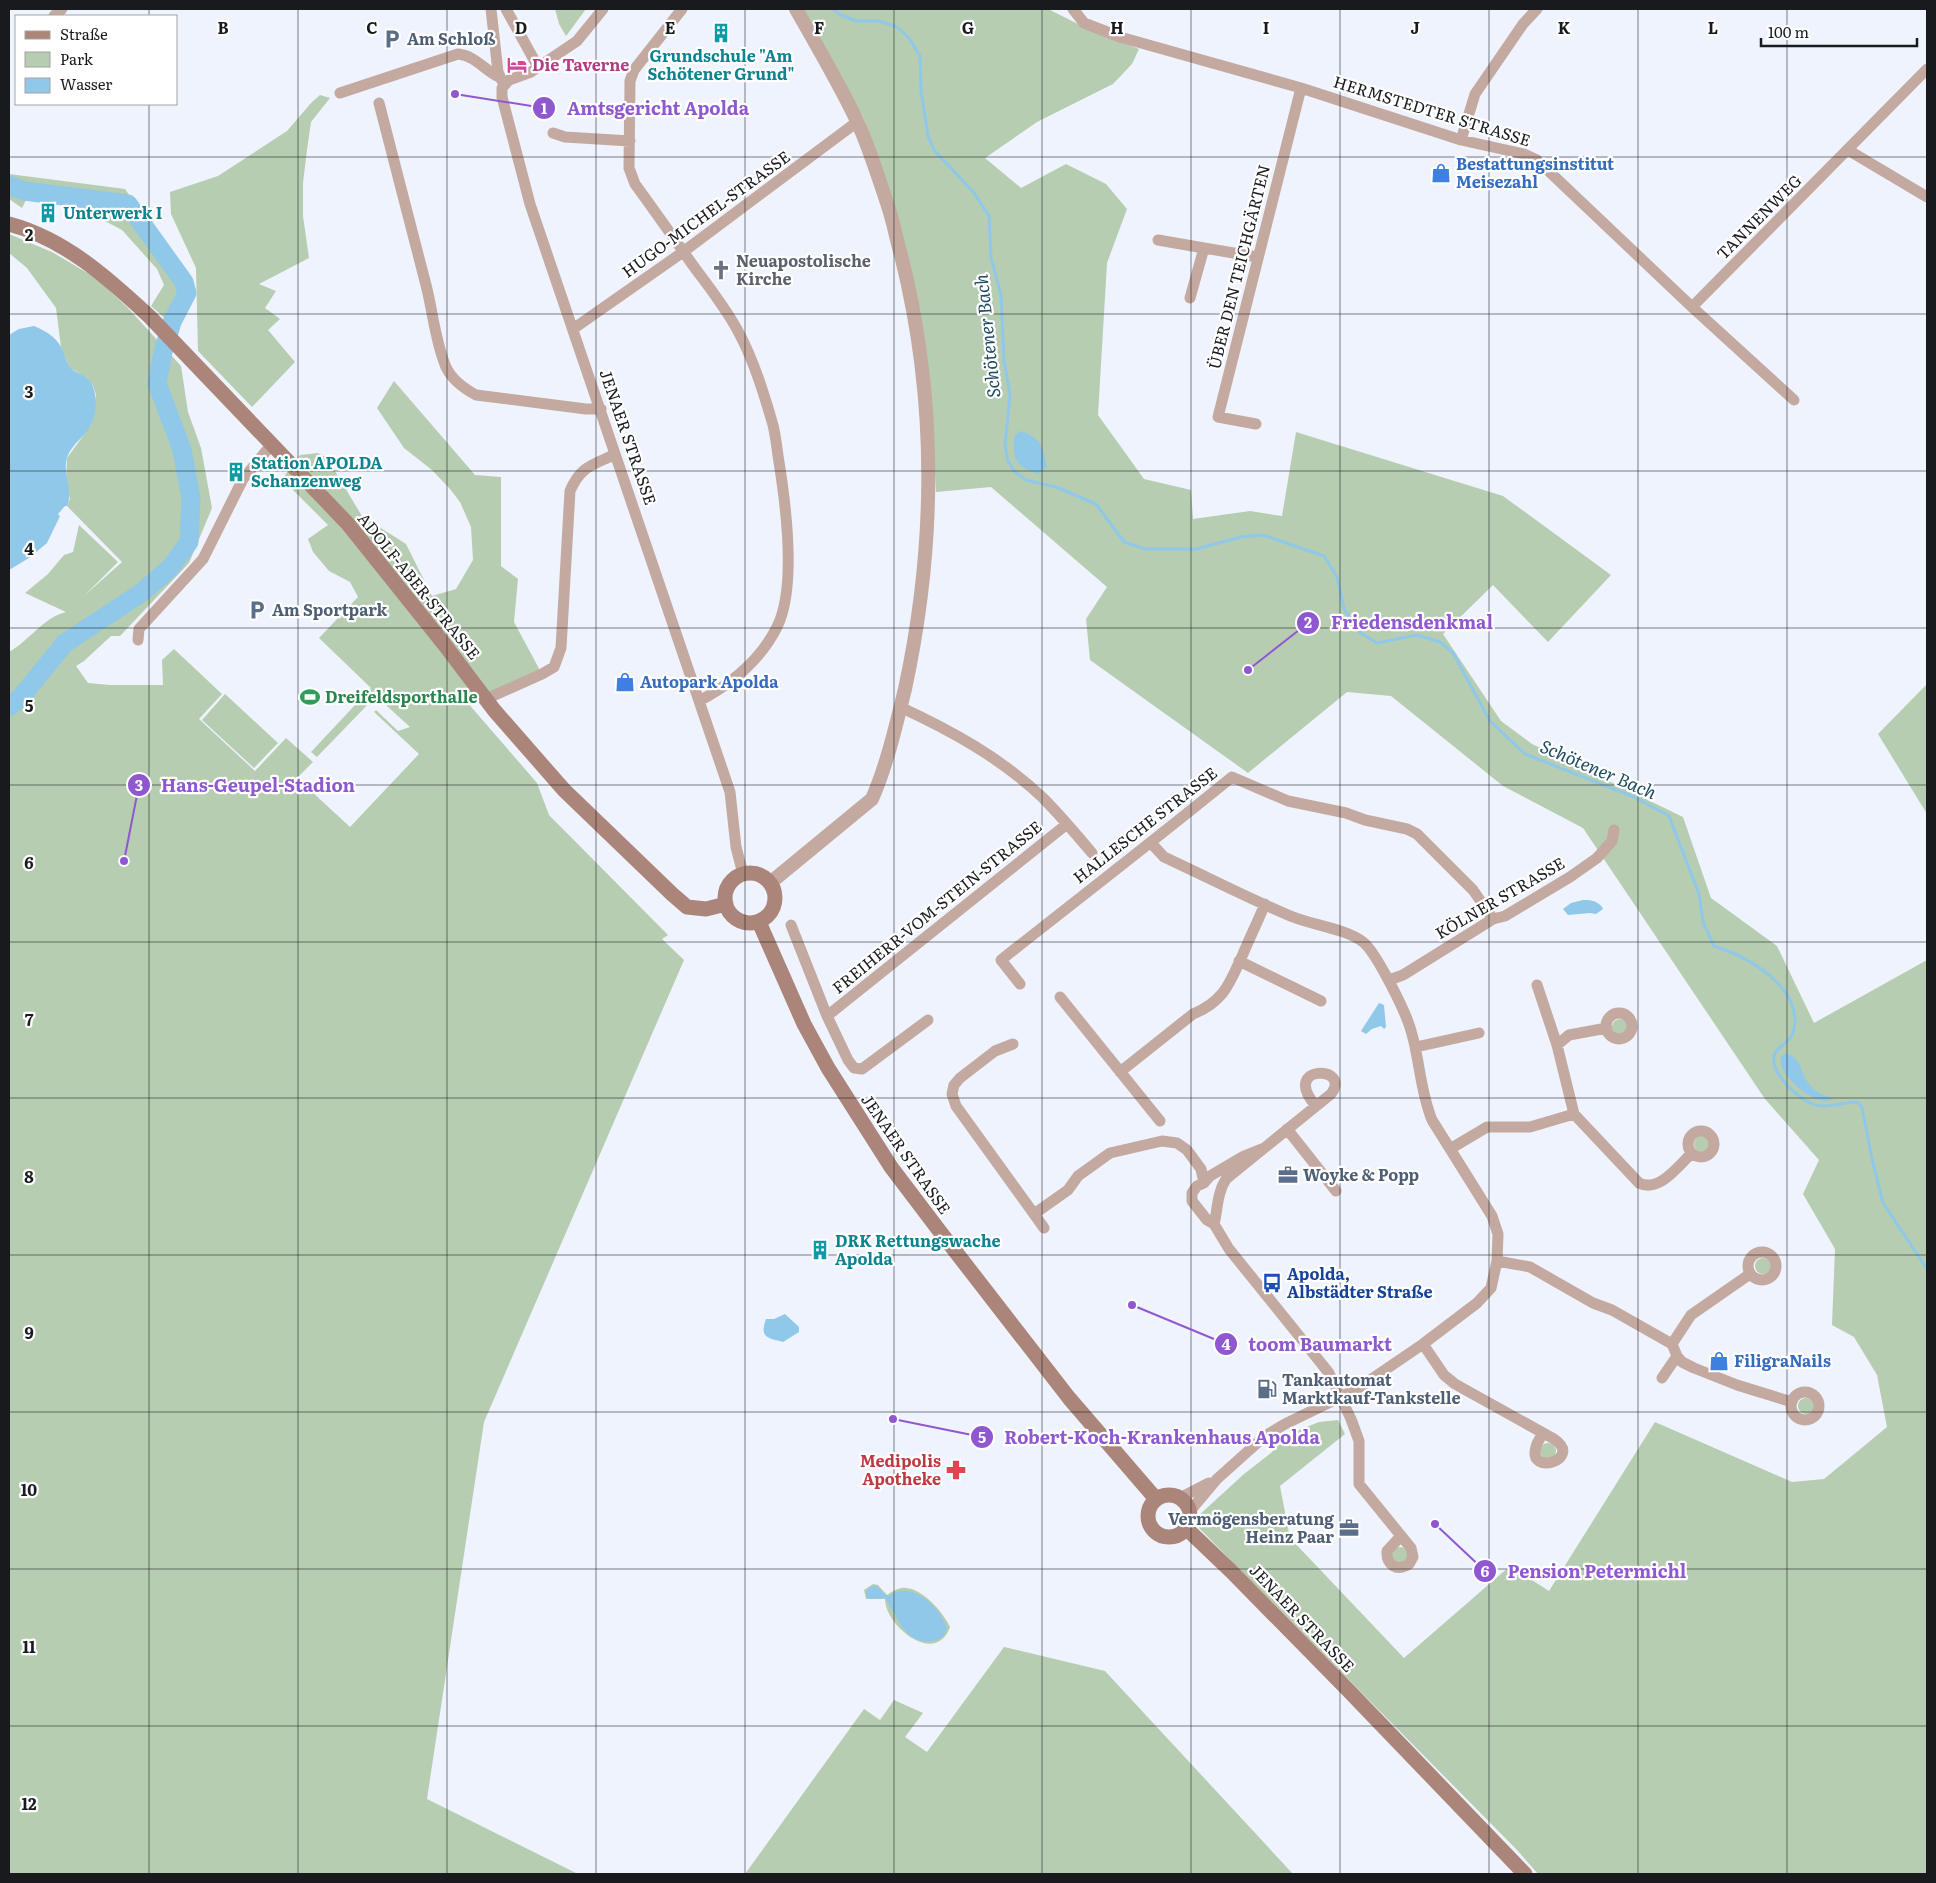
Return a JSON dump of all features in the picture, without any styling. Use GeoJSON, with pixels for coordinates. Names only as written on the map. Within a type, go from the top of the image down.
{"type":"FeatureCollection","features":[{"type":"Feature","properties":{"kind":"main road","name":"ADOLF-ABER-STRASSE"},"geometry":{"type":"LineString","coordinates":[[9,224],[44,238],[92,266],[118,286],[348,524],[486,699],[531,754],[564,790],[687,907],[706,909],[726,904]]}},
{"type":"Feature","properties":{"kind":"main road"},"geometry":{"type":"LineString","coordinates":[[743,874],[758,875],[770,883],[775,898],[771,912],[759,922],[752,923],[738,920],[733,916],[726,904],[727,889],[731,883],[743,874]]}},
{"type":"Feature","properties":{"kind":"main road","name":"JENAER STRASSE"},"geometry":{"type":"LineString","coordinates":[[759,922],[812,1038],[850,1104],[891,1167],[1069,1398],[1156,1500]]}},
{"type":"Feature","properties":{"kind":"main road"},"geometry":{"type":"LineString","coordinates":[[1169,1495],[1180,1498],[1190,1510],[1190,1521],[1187,1529],[1172,1538],[1161,1536],[1152,1529],[1148,1519],[1150,1508],[1156,1500],[1169,1495]]}},
{"type":"Feature","properties":{"kind":"main road","name":"JENAER STRASSE"},"geometry":{"type":"LineString","coordinates":[[1187,1529],[1348,1690],[1525,1874]]}},
{"type":"Feature","properties":{"kind":"street","name":"JENAER STRASSE"},"geometry":{"type":"LineString","coordinates":[[491,9],[502,97],[522,177],[601,409],[614,455],[730,792],[736,847],[743,874]]}},
{"type":"Feature","properties":{"kind":"street"},"geometry":{"type":"LineString","coordinates":[[506,9],[538,67]]}},
{"type":"Feature","properties":{"kind":"street"},"geometry":{"type":"LineString","coordinates":[[340,93],[458,54],[467,55],[480,62],[492,73],[509,80],[538,67],[577,41],[603,9]]}},
{"type":"Feature","properties":{"kind":"street"},"geometry":{"type":"LineString","coordinates":[[682,9],[634,70],[630,81],[629,168],[631,176],[739,333],[754,367],[773,426],[785,499],[788,545],[787,581],[783,609],[777,627],[763,650],[743,670],[720,688],[699,700]]}},
{"type":"Feature","properties":{"kind":"street"},"geometry":{"type":"LineString","coordinates":[[770,883],[859,812],[872,799],[878,786],[900,708],[921,605],[927,551],[929,458],[918,333],[909,288],[888,204],[857,122],[796,9]]}},
{"type":"Feature","properties":{"kind":"street","name":"HERMSTEDTER STRASSE"},"geometry":{"type":"LineString","coordinates":[[1073,9],[1084,23],[1120,37],[1301,88],[1461,140],[1524,154],[1537,160],[1692,307],[1794,400]]}},
{"type":"Feature","properties":{"kind":"street"},"geometry":{"type":"LineString","coordinates":[[1461,140],[1475,94],[1523,24],[1537,9]]}},
{"type":"Feature","properties":{"kind":"street","name":"TANNENWEG"},"geometry":{"type":"LineString","coordinates":[[1692,307],[1927,70]]}},
{"type":"Feature","properties":{"kind":"street","name":"ÜBER DEN TEICHGÄRTEN"},"geometry":{"type":"LineString","coordinates":[[1256,424],[1218,417],[1301,88]]}},
{"type":"Feature","properties":{"kind":"street"},"geometry":{"type":"LineString","coordinates":[[379,103],[427,288],[440,351],[446,368],[453,378],[464,388],[476,395],[586,409],[601,409]]}},
{"type":"Feature","properties":{"kind":"street","name":"HUGO-MICHEL-STRASSE"},"geometry":{"type":"LineString","coordinates":[[573,329],[683,252],[857,122]]}},
{"type":"Feature","properties":{"kind":"street"},"geometry":{"type":"LineString","coordinates":[[553,133],[565,137],[630,140]]}},
{"type":"Feature","properties":{"kind":"street"},"geometry":{"type":"LineString","coordinates":[[1848,150],[1927,197]]}},
{"type":"Feature","properties":{"kind":"street"},"geometry":{"type":"LineString","coordinates":[[1158,240],[1257,257]]}},
{"type":"Feature","properties":{"kind":"street"},"geometry":{"type":"LineString","coordinates":[[1190,298],[1204,248]]}},
{"type":"Feature","properties":{"kind":"street"},"geometry":{"type":"LineString","coordinates":[[138,640],[139,629],[203,559],[227,507],[246,474],[272,444]]}},
{"type":"Feature","properties":{"kind":"street"},"geometry":{"type":"LineString","coordinates":[[486,699],[554,667],[561,648],[570,491],[576,477],[582,471],[614,455]]}},
{"type":"Feature","properties":{"kind":"street","name":"FREIHERR-VOM-STEIN-STRASSE"},"geometry":{"type":"LineString","coordinates":[[900,708],[941,726],[974,745],[1008,769],[1043,798],[1092,853]]}},
{"type":"Feature","properties":{"kind":"street","name":"HALLESCHE STRASSE"},"geometry":{"type":"LineString","coordinates":[[1020,984],[1002,960],[1232,777],[1288,802],[1346,813],[1365,820],[1407,829],[1417,834],[1473,890],[1493,919]]}},
{"type":"Feature","properties":{"kind":"street","name":"FREIHERR-VOM-STEIN-STRASSE"},"geometry":{"type":"LineString","coordinates":[[827,1016],[1067,824]]}},
{"type":"Feature","properties":{"kind":"street","name":"KÖLNER STRASSE"},"geometry":{"type":"LineString","coordinates":[[1389,980],[1403,975],[1493,919],[1505,916],[1570,878],[1597,858],[1612,841],[1614,830]]}},
{"type":"Feature","properties":{"kind":"street"},"geometry":{"type":"LineString","coordinates":[[1151,843],[1164,857],[1289,916],[1354,936],[1365,942],[1389,980],[1406,1015],[1416,1046],[1425,1104],[1432,1120],[1492,1216],[1498,1234],[1497,1261],[1491,1288],[1477,1303],[1424,1344],[1357,1388],[1265,1436],[1217,1479],[1190,1510]]}},
{"type":"Feature","properties":{"kind":"street"},"geometry":{"type":"LineString","coordinates":[[1120,1072],[1193,1014],[1203,1010],[1222,995],[1232,980],[1265,904]]}},
{"type":"Feature","properties":{"kind":"street","name":"FREIHERR-VOM-STEIN-STRASSE"},"geometry":{"type":"LineString","coordinates":[[791,925],[827,1016],[848,1060],[854,1068],[862,1069],[928,1020]]}},
{"type":"Feature","properties":{"kind":"street"},"geometry":{"type":"LineString","coordinates":[[1240,961],[1321,1001]]}},
{"type":"Feature","properties":{"kind":"street"},"geometry":{"type":"LineString","coordinates":[[1537,985],[1557,1045],[1574,1114],[1639,1183],[1648,1187],[1658,1184],[1691,1154]]}},
{"type":"Feature","properties":{"kind":"street"},"geometry":{"type":"LineString","coordinates":[[1060,997],[1160,1121]]}},
{"type":"Feature","properties":{"kind":"street"},"geometry":{"type":"LineString","coordinates":[[1557,1045],[1569,1035],[1607,1028]]}},
{"type":"Feature","properties":{"kind":"street"},"geometry":{"type":"LineString","coordinates":[[1416,1046],[1478,1033]]}},
{"type":"Feature","properties":{"kind":"street"},"geometry":{"type":"LineString","coordinates":[[1013,1044],[995,1051],[960,1078],[954,1085],[952,1094],[956,1106],[1044,1228]]}},
{"type":"Feature","properties":{"kind":"street"},"geometry":{"type":"LineString","coordinates":[[1214,1224],[1219,1192],[1226,1179],[1316,1106]]}},
{"type":"Feature","properties":{"kind":"street"},"geometry":{"type":"LineString","coordinates":[[1450,1149],[1487,1127],[1530,1127],[1574,1114]]}},
{"type":"Feature","properties":{"kind":"street"},"geometry":{"type":"LineString","coordinates":[[1287,1129],[1336,1191]]}},
{"type":"Feature","properties":{"kind":"street"},"geometry":{"type":"LineString","coordinates":[[1034,1214],[1068,1190],[1078,1176],[1110,1153],[1162,1141],[1177,1143],[1186,1150],[1200,1169],[1204,1183]]}},
{"type":"Feature","properties":{"kind":"street"},"geometry":{"type":"LineString","coordinates":[[1264,1148],[1236,1160],[1210,1176],[1204,1183],[1194,1189],[1192,1201],[1207,1220],[1214,1224],[1229,1249],[1328,1372],[1351,1419],[1359,1441],[1359,1484],[1401,1536]]}},
{"type":"Feature","properties":{"kind":"street"},"geometry":{"type":"LineString","coordinates":[[1204,1183],[1214,1186],[1219,1192]]}},
{"type":"Feature","properties":{"kind":"street"},"geometry":{"type":"LineString","coordinates":[[1497,1261],[1530,1267],[1593,1303],[1612,1310],[1672,1344],[1682,1362],[1716,1377],[1792,1402]]}},
{"type":"Feature","properties":{"kind":"street"},"geometry":{"type":"LineString","coordinates":[[1672,1344],[1691,1315],[1750,1274]]}},
{"type":"Feature","properties":{"kind":"street"},"geometry":{"type":"LineString","coordinates":[[1424,1344],[1444,1375],[1455,1384],[1544,1433]]}},
{"type":"Feature","properties":{"kind":"street"},"geometry":{"type":"LineString","coordinates":[[1662,1378],[1677,1356]]}},
{"type":"Feature","properties":{"kind":"street"},"geometry":{"type":"LineString","coordinates":[[1180,1498],[1217,1479]]}},
{"type":"Feature","properties":{"kind":"green space"},"geometry":{"type":"Polygon","coordinates":[[[555,9],[586,9],[566,36],[559,24],[555,9]]]}},
{"type":"Feature","properties":{"kind":"green space"},"geometry":{"type":"Polygon","coordinates":[[[803,9],[1048,9],[1080,25],[1139,49],[1132,64],[1113,84],[1037,122],[985,158],[1021,188],[1066,164],[1106,184],[1127,209],[1107,263],[1098,415],[1144,479],[1191,490],[1193,519],[1250,511],[1282,516],[1296,432],[1503,496],[1611,575],[1548,642],[1493,585],[1443,634],[1501,721],[1532,744],[1683,817],[1711,898],[1777,946],[1814,1023],[1927,960],[1927,1874],[1538,1874],[1517,1850],[1199,1528],[1197,1517],[1244,1474],[1271,1453],[1289,1434],[1319,1422],[1338,1420],[1345,1434],[1280,1486],[1290,1538],[1404,1658],[1510,1566],[1549,1591],[1655,1422],[1792,1482],[1824,1479],[1887,1427],[1877,1375],[1854,1337],[1832,1325],[1835,1249],[1803,1194],[1819,1160],[1765,1099],[1583,828],[1503,786],[1391,696],[1347,692],[1248,773],[1090,660],[1086,619],[1107,587],[991,487],[936,492],[934,453],[893,203],[864,119],[803,9]]]}},
{"type":"Feature","properties":{"kind":"green space"},"geometry":{"type":"Polygon","coordinates":[[[320,95],[330,98],[311,122],[303,183],[303,216],[309,258],[259,284],[276,291],[265,308],[280,319],[268,330],[295,362],[252,407],[198,351],[196,268],[171,214],[170,192],[218,176],[287,131],[320,95]]]}},
{"type":"Feature","properties":{"kind":"green space"},"geometry":{"type":"Polygon","coordinates":[[[9,174],[125,189],[189,280],[189,297],[178,330],[151,306],[164,285],[157,269],[122,230],[103,220],[61,204],[27,198],[22,208],[9,199],[9,174]]]}},
{"type":"Feature","properties":{"kind":"green space"},"geometry":{"type":"Polygon","coordinates":[[[9,234],[52,252],[96,278],[128,308],[181,366],[188,412],[201,448],[212,508],[189,563],[120,636],[111,636],[76,666],[88,683],[163,685],[162,660],[174,649],[222,694],[199,719],[255,771],[286,738],[313,762],[297,778],[350,827],[419,754],[374,712],[376,710],[398,731],[410,727],[376,696],[317,757],[311,752],[371,688],[319,638],[358,597],[350,582],[329,571],[313,552],[308,539],[328,525],[282,479],[300,455],[318,453],[327,458],[362,516],[406,544],[432,596],[456,589],[473,560],[471,527],[460,502],[450,489],[432,470],[404,448],[377,408],[394,381],[475,475],[501,477],[501,566],[518,579],[514,622],[543,676],[466,701],[537,783],[549,815],[668,935],[662,939],[684,960],[484,1422],[427,1799],[578,1874],[9,1874],[9,652],[51,619],[66,612],[25,593],[48,574],[64,555],[73,552],[79,525],[118,562],[84,596],[122,562],[67,506],[70,499],[66,481],[67,458],[91,425],[96,395],[93,386],[87,378],[69,367],[61,347],[56,308],[27,268],[9,253],[9,234]]]}},
{"type":"Feature","properties":{"kind":"green space"},"geometry":{"type":"Polygon","coordinates":[[[1927,684],[1927,814],[1878,734],[1927,684]]]}},
{"type":"Feature","properties":{"kind":"green space"},"geometry":{"type":"Polygon","coordinates":[[[225,694],[278,743],[254,768],[202,720],[225,694]]]}},
{"type":"Feature","properties":{"kind":"green space"},"geometry":{"type":"Polygon","coordinates":[[[1617,1019],[1623,1019],[1628,1024],[1626,1033],[1617,1035],[1612,1030],[1612,1024],[1617,1019]]]}},
{"type":"Feature","properties":{"kind":"green space"},"geometry":{"type":"Polygon","coordinates":[[[1699,1136],[1705,1136],[1710,1141],[1708,1150],[1699,1152],[1694,1147],[1694,1141],[1699,1136]]]}},
{"type":"Feature","properties":{"kind":"green space"},"geometry":{"type":"Polygon","coordinates":[[[1760,1258],[1766,1258],[1771,1263],[1769,1272],[1760,1274],[1755,1269],[1755,1263],[1760,1258]]]}},
{"type":"Feature","properties":{"kind":"green space"},"geometry":{"type":"Polygon","coordinates":[[[1803,1398],[1809,1398],[1814,1403],[1812,1412],[1803,1414],[1798,1409],[1798,1403],[1803,1398]]]}},
{"type":"Feature","properties":{"kind":"green space"},"geometry":{"type":"Polygon","coordinates":[[[1548,1443],[1554,1445],[1556,1451],[1554,1457],[1548,1459],[1542,1457],[1540,1451],[1542,1445],[1548,1443]]]}},
{"type":"Feature","properties":{"kind":"green space"},"geometry":{"type":"Polygon","coordinates":[[[1400,1547],[1406,1549],[1408,1555],[1406,1561],[1400,1563],[1394,1561],[1392,1555],[1394,1549],[1400,1547]]]}},
{"type":"Feature","properties":{"kind":"green space"},"geometry":{"type":"Polygon","coordinates":[[[873,1584],[878,1585],[887,1595],[898,1589],[906,1588],[919,1592],[926,1597],[943,1615],[950,1627],[943,1638],[934,1643],[923,1643],[912,1638],[893,1620],[887,1610],[885,1599],[866,1599],[864,1590],[873,1584]]]}},
{"type":"Feature","properties":{"kind":"green space"},"geometry":{"type":"Polygon","coordinates":[[[1004,1647],[1105,1671],[1293,1874],[745,1874],[864,1709],[880,1720],[894,1700],[923,1713],[905,1737],[927,1752],[1004,1647]]]}},
{"type":"Feature","properties":{"kind":"water"},"geometry":{"type":"Polygon","coordinates":[[[34,326],[56,339],[62,348],[69,366],[89,380],[94,391],[96,405],[91,425],[68,454],[66,470],[69,501],[67,506],[58,514],[60,516],[47,543],[29,558],[9,570],[9,335],[19,329],[34,326]]]}},
{"type":"Feature","properties":{"kind":"water"},"geometry":{"type":"Polygon","coordinates":[[[1021,431],[1037,440],[1044,454],[1047,467],[1038,474],[1020,465],[1015,456],[1015,435],[1021,431]]]}},
{"type":"Feature","properties":{"kind":"water"},"geometry":{"type":"Polygon","coordinates":[[[1583,900],[1595,901],[1603,909],[1596,914],[1568,915],[1563,909],[1571,903],[1583,900]]]}},
{"type":"Feature","properties":{"kind":"water"},"geometry":{"type":"Polygon","coordinates":[[[1379,1003],[1384,1005],[1386,1027],[1384,1029],[1381,1026],[1372,1029],[1366,1034],[1361,1031],[1379,1003]]]}},
{"type":"Feature","properties":{"kind":"water"},"geometry":{"type":"Polygon","coordinates":[[[1785,1053],[1795,1058],[1811,1087],[1833,1099],[1827,1101],[1819,1100],[1811,1097],[1795,1085],[1781,1064],[1781,1057],[1785,1053]]]}},
{"type":"Feature","properties":{"kind":"water"},"geometry":{"type":"Polygon","coordinates":[[[785,1314],[799,1327],[799,1332],[783,1342],[766,1336],[764,1334],[764,1325],[766,1319],[774,1319],[785,1314]]]}},
{"type":"Feature","properties":{"kind":"water"},"geometry":{"type":"Polygon","coordinates":[[[872,1586],[877,1586],[883,1593],[889,1596],[897,1592],[906,1591],[923,1597],[938,1611],[943,1620],[947,1628],[944,1635],[934,1641],[916,1639],[903,1628],[885,1598],[871,1599],[866,1597],[866,1591],[872,1586]]]}},
{"type":"Feature","properties":{"kind":"waterway","name":"Schötener Bach"},"geometry":{"type":"LineString","coordinates":[[833,9],[839,14],[856,21],[879,21],[897,27],[909,38],[920,56],[921,90],[928,136],[934,150],[974,193],[989,216],[991,257],[1001,296],[1004,360],[1010,395],[1005,445],[1008,461],[1015,472],[1026,480],[1056,487],[1096,504],[1124,542],[1145,549],[1196,549],[1241,537],[1263,535],[1324,556],[1337,577],[1344,609],[1359,632],[1377,643],[1417,635],[1440,642],[1453,653],[1490,721],[1525,754],[1634,797],[1669,816],[1699,894],[1703,922],[1714,946],[1743,958],[1772,977],[1791,1002],[1795,1017],[1793,1033],[1774,1056],[1777,1072],[1789,1087],[1813,1104],[1825,1106],[1857,1102],[1862,1107],[1883,1203],[1927,1269]]}},
{"type":"Feature","properties":{"kind":"waterway"},"geometry":{"type":"LineString","coordinates":[[9,185],[24,191],[128,204],[184,282],[187,293],[172,322],[163,352],[157,383],[182,450],[191,498],[189,542],[170,568],[141,593],[65,643],[20,698],[9,707]]}},
{"type":"Feature","properties":{"kind":"place","name":"Grundschule \"Am Schötener Grund\""},"geometry":{"type":"Point","coordinates":[721,33]}},
{"type":"Feature","properties":{"kind":"place","name":"Am Schloß"},"geometry":{"type":"Point","coordinates":[392,39]}},
{"type":"Feature","properties":{"kind":"place","name":"Die Taverne"},"geometry":{"type":"Point","coordinates":[517,65]}},
{"type":"Feature","properties":{"kind":"place","name":"Amtsgericht Apolda"},"geometry":{"type":"Point","coordinates":[455,94]}},
{"type":"Feature","properties":{"kind":"place","name":"Bestattungsinstitut Meisezahl"},"geometry":{"type":"Point","coordinates":[1441,173]}},
{"type":"Feature","properties":{"kind":"place","name":"Unterwerk I"},"geometry":{"type":"Point","coordinates":[48,213]}},
{"type":"Feature","properties":{"kind":"place","name":"Neuapostolische Kirche"},"geometry":{"type":"Point","coordinates":[721,270]}},
{"type":"Feature","properties":{"kind":"place","name":"Station APOLDA Schanzenweg"},"geometry":{"type":"Point","coordinates":[236,472]}},
{"type":"Feature","properties":{"kind":"place","name":"Am Sportpark"},"geometry":{"type":"Point","coordinates":[257,610]}},
{"type":"Feature","properties":{"kind":"place","name":"Friedensdenkmal"},"geometry":{"type":"Point","coordinates":[1248,670]}},
{"type":"Feature","properties":{"kind":"place","name":"Autopark Apolda"},"geometry":{"type":"Point","coordinates":[625,682]}},
{"type":"Feature","properties":{"kind":"place","name":"Dreifeldsporthalle"},"geometry":{"type":"Point","coordinates":[310,697]}},
{"type":"Feature","properties":{"kind":"place","name":"Hans-Geupel-Stadion"},"geometry":{"type":"Point","coordinates":[124,861]}},
{"type":"Feature","properties":{"kind":"place","name":"Woyke & Popp"},"geometry":{"type":"Point","coordinates":[1288,1175]}},
{"type":"Feature","properties":{"kind":"place","name":"DRK Rettungswache Apolda"},"geometry":{"type":"Point","coordinates":[820,1250]}},
{"type":"Feature","properties":{"kind":"place","name":"Apolda, Albstädter Straße"},"geometry":{"type":"Point","coordinates":[1272,1283]}},
{"type":"Feature","properties":{"kind":"place","name":"toom Baumarkt"},"geometry":{"type":"Point","coordinates":[1132,1305]}},
{"type":"Feature","properties":{"kind":"place","name":"FiligraNails"},"geometry":{"type":"Point","coordinates":[1719,1361]}},
{"type":"Feature","properties":{"kind":"place","name":"Tankautomat Marktkauf-Tankstelle"},"geometry":{"type":"Point","coordinates":[1267,1389]}},
{"type":"Feature","properties":{"kind":"place","name":"Robert-Koch-Krankenhaus Apolda"},"geometry":{"type":"Point","coordinates":[893,1419]}},
{"type":"Feature","properties":{"kind":"place","name":"Medipolis Apotheke"},"geometry":{"type":"Point","coordinates":[956,1470]}},
{"type":"Feature","properties":{"kind":"place","name":"Pension Petermichl"},"geometry":{"type":"Point","coordinates":[1435,1524]}},
{"type":"Feature","properties":{"kind":"place","name":"Vermögensberatung Heinz Paar"},"geometry":{"type":"Point","coordinates":[1349,1528]}}]}
